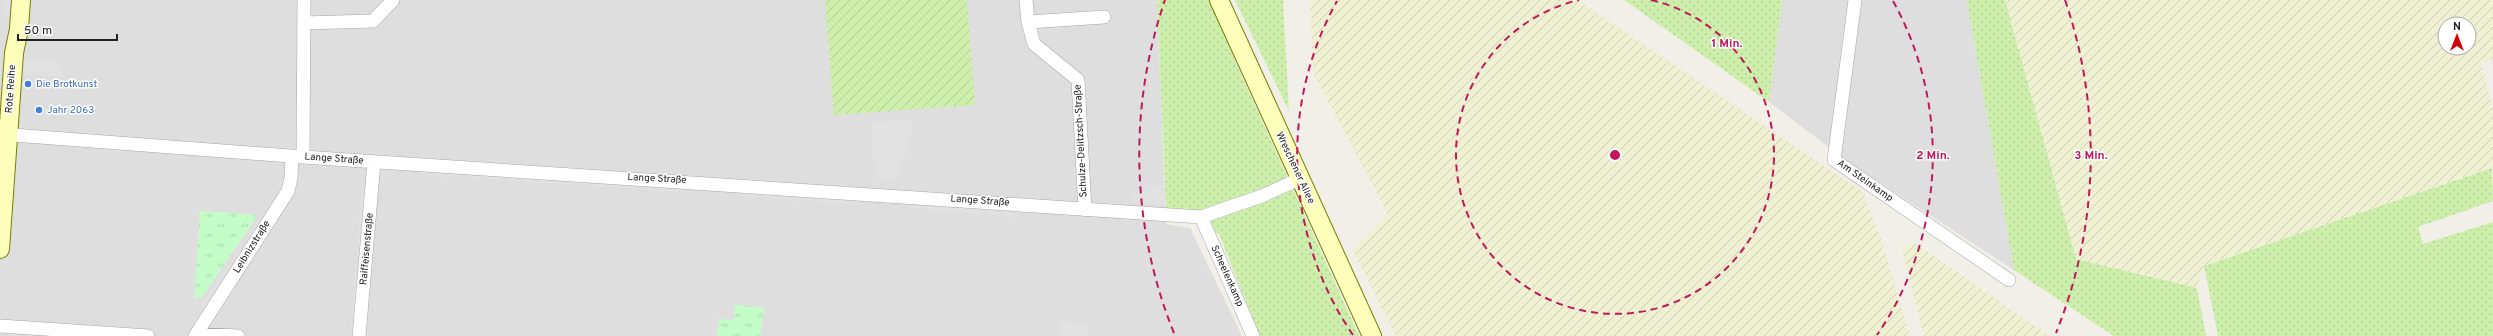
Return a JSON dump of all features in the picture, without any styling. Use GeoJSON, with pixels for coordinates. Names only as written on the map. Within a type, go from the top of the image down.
{"type":"FeatureCollection","features":[{"type":"Feature","properties":{"kind":"street","name":"Rote Reihe"},"geometry":{"type":"LineString","coordinates":[[0,249],[4,135],[14,53],[19,29],[21,0]]}},
{"type":"Feature","properties":{"kind":"street","name":"Leibnizstraße"},"geometry":{"type":"LineString","coordinates":[[196,335],[288,191],[298,157],[304,0]]}},
{"type":"Feature","properties":{"kind":"street"},"geometry":{"type":"LineString","coordinates":[[304,23],[373,21],[393,0]]}},
{"type":"Feature","properties":{"kind":"street","name":"Schulze-Delitzsch-Straße"},"geometry":{"type":"LineString","coordinates":[[1026,0],[1028,22],[1034,44],[1078,80],[1085,210]]}},
{"type":"Feature","properties":{"kind":"street","name":"Wreschener Allee"},"geometry":{"type":"LineString","coordinates":[[1219,0],[1299,179],[1372,336]]}},
{"type":"Feature","properties":{"kind":"street","name":"Am Steinkamp"},"geometry":{"type":"LineString","coordinates":[[1855,0],[1834,160],[2009,280]]}},
{"type":"Feature","properties":{"kind":"street"},"geometry":{"type":"LineString","coordinates":[[1028,22],[1104,17]]}},
{"type":"Feature","properties":{"kind":"street","name":"Lange Straße"},"geometry":{"type":"LineString","coordinates":[[4,135],[298,157],[897,195],[1085,210],[1201,216],[1262,196],[1299,179]]}},
{"type":"Feature","properties":{"kind":"street","name":"Raiffeisenstraße"},"geometry":{"type":"LineString","coordinates":[[359,336],[374,162]]}},
{"type":"Feature","properties":{"kind":"street","name":"Scheelenkamp"},"geometry":{"type":"LineString","coordinates":[[1201,216],[1253,336]]}},
{"type":"Feature","properties":{"kind":"street"},"geometry":{"type":"LineString","coordinates":[[0,326],[148,336]]}},
{"type":"Feature","properties":{"kind":"street","name":"Leibnizstraße"},"geometry":{"type":"LineString","coordinates":[[196,335],[238,336]]}},
{"type":"Feature","properties":{"kind":"shaded area"},"geometry":{"type":"Polygon","coordinates":[[[0,0],[1157,0],[1166,224],[1190,228],[1242,336],[0,336],[0,0]]]}},
{"type":"Feature","properties":{"kind":"shaded area"},"geometry":{"type":"Polygon","coordinates":[[[4,0],[14,0],[13,17],[2,16],[4,0]]]}},
{"type":"Feature","properties":{"kind":"shaded area"},"geometry":{"type":"Polygon","coordinates":[[[1782,0],[1967,0],[2014,270],[1851,164],[1769,102],[1782,0]]]}},
{"type":"Feature","properties":{"kind":"shaded area"},"geometry":{"type":"Polygon","coordinates":[[[26,59],[62,62],[61,77],[25,75],[26,59]]]}},
{"type":"Feature","properties":{"kind":"shaded area"},"geometry":{"type":"Polygon","coordinates":[[[915,118],[897,181],[875,180],[871,122],[915,118]]]}},
{"type":"Feature","properties":{"kind":"shaded area"},"geometry":{"type":"Polygon","coordinates":[[[423,169],[683,187],[683,192],[423,175],[423,169]]]}},
{"type":"Feature","properties":{"kind":"shaded area"},"geometry":{"type":"Polygon","coordinates":[[[362,185],[366,185],[361,255],[357,254],[362,185]]]}},
{"type":"Feature","properties":{"kind":"shaded area"},"geometry":{"type":"Polygon","coordinates":[[[1164,185],[1165,205],[1131,203],[1130,192],[1141,191],[1143,186],[1164,185]]]}},
{"type":"Feature","properties":{"kind":"shaded area"},"geometry":{"type":"Polygon","coordinates":[[[743,191],[861,199],[861,205],[744,197],[743,191]]]}},
{"type":"Feature","properties":{"kind":"shaded area"},"geometry":{"type":"Polygon","coordinates":[[[908,204],[1020,212],[1017,217],[912,209],[908,204]]]}},
{"type":"Feature","properties":{"kind":"shaded area"},"geometry":{"type":"Polygon","coordinates":[[[261,218],[266,218],[202,313],[198,310],[261,218]]]}},
{"type":"Feature","properties":{"kind":"shaded area"},"geometry":{"type":"Polygon","coordinates":[[[356,262],[360,262],[354,334],[350,332],[356,262]]]}},
{"type":"Feature","properties":{"kind":"shaded area"},"geometry":{"type":"Polygon","coordinates":[[[1061,321],[1088,323],[1087,336],[1060,336],[1061,321]]]}},
{"type":"Feature","properties":{"kind":"green space"},"geometry":{"type":"Polygon","coordinates":[[[825,0],[967,0],[975,105],[834,115],[825,0]]]}},
{"type":"Feature","properties":{"kind":"green space"},"geometry":{"type":"Polygon","coordinates":[[[1157,0],[1212,0],[1235,61],[1359,336],[1260,336],[1219,234],[1166,208],[1157,0]]]}},
{"type":"Feature","properties":{"kind":"green space"},"geometry":{"type":"Polygon","coordinates":[[[1235,0],[1283,0],[1289,111],[1235,0]]]}},
{"type":"Feature","properties":{"kind":"green space"},"geometry":{"type":"Polygon","coordinates":[[[1310,0],[1578,0],[1863,192],[1882,242],[1910,336],[1396,336],[1353,251],[1388,214],[1313,73],[1310,0]]]}},
{"type":"Feature","properties":{"kind":"green space"},"geometry":{"type":"Polygon","coordinates":[[[1624,0],[1782,0],[1769,102],[1624,0]]]}},
{"type":"Feature","properties":{"kind":"green space"},"geometry":{"type":"Polygon","coordinates":[[[1967,0],[2005,0],[2076,259],[2197,288],[2206,336],[2114,336],[2014,270],[1967,0]]]}},
{"type":"Feature","properties":{"kind":"green space"},"geometry":{"type":"Polygon","coordinates":[[[2005,0],[2493,0],[2493,59],[2481,62],[2493,110],[2493,167],[2204,266],[2197,288],[2076,259],[2005,0]]]}},
{"type":"Feature","properties":{"kind":"green space"},"geometry":{"type":"Polygon","coordinates":[[[2492,168],[2493,201],[2418,227],[2423,244],[2493,222],[2493,336],[2218,336],[2204,266],[2492,168]]]}},
{"type":"Feature","properties":{"kind":"green space"},"geometry":{"type":"Polygon","coordinates":[[[200,211],[258,215],[203,296],[194,299],[200,211]]]}},
{"type":"Feature","properties":{"kind":"green space"},"geometry":{"type":"Polygon","coordinates":[[[1912,241],[2050,336],[1924,336],[1902,250],[1912,241]]]}},
{"type":"Feature","properties":{"kind":"green space"},"geometry":{"type":"Polygon","coordinates":[[[735,305],[764,307],[761,333],[759,336],[717,336],[719,319],[734,320],[735,305]]]}},
{"type":"Feature","properties":{"kind":"place","name":"Die Brotkunst"},"geometry":{"type":"Point","coordinates":[28,84]}},
{"type":"Feature","properties":{"kind":"place","name":"Jahr 2063"},"geometry":{"type":"Point","coordinates":[39,110]}}]}
